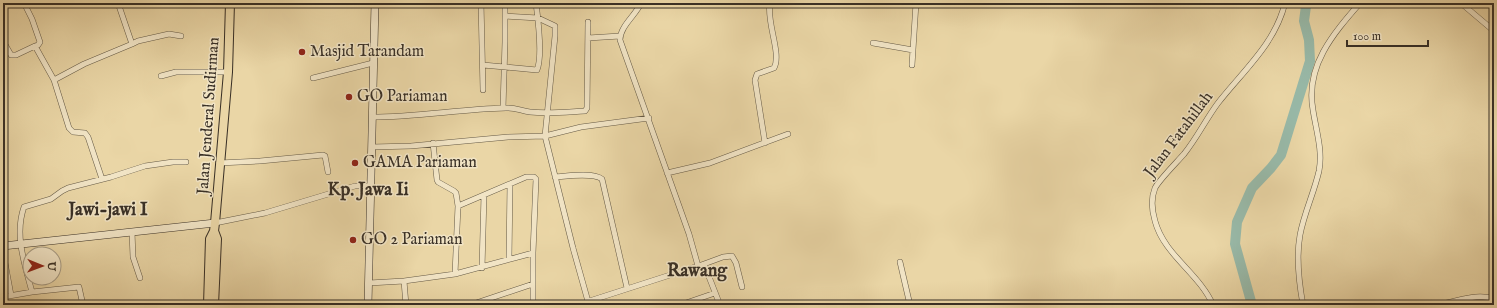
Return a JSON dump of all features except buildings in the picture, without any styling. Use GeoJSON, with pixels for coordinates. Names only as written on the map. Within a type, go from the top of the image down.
{"type":"FeatureCollection","features":[{"type":"Feature","properties":{"kind":"main road","name":"Jalan Jenderal Sudirman"},"geometry":{"type":"LineString","coordinates":[[214,305],[215,227],[228,72],[230,3]]}},
{"type":"Feature","properties":{"kind":"main road","name":"Jalan Jenderal Sudirman"},"geometry":{"type":"LineString","coordinates":[[208,305],[210,238],[215,227]]}},
{"type":"Feature","properties":{"kind":"street"},"geometry":{"type":"LineString","coordinates":[[3,41],[11,55],[16,55],[38,45],[40,42],[24,3]]}},
{"type":"Feature","properties":{"kind":"street"},"geometry":{"type":"LineString","coordinates":[[118,3],[132,44]]}},
{"type":"Feature","properties":{"kind":"street"},"geometry":{"type":"LineString","coordinates":[[368,305],[375,3]]}},
{"type":"Feature","properties":{"kind":"street"},"geometry":{"type":"LineString","coordinates":[[481,3],[483,90]]}},
{"type":"Feature","properties":{"kind":"street"},"geometry":{"type":"LineString","coordinates":[[503,108],[505,68],[505,3]]}},
{"type":"Feature","properties":{"kind":"street"},"geometry":{"type":"LineString","coordinates":[[483,65],[536,70],[538,65],[540,39],[536,3]]}},
{"type":"Feature","properties":{"kind":"street"},"geometry":{"type":"LineString","coordinates":[[641,3],[620,36],[624,53],[689,234],[698,266]]}},
{"type":"Feature","properties":{"kind":"street"},"geometry":{"type":"LineString","coordinates":[[765,143],[755,77],[758,74],[774,68],[776,64],[769,13],[770,3]]}},
{"type":"Feature","properties":{"kind":"street"},"geometry":{"type":"LineString","coordinates":[[912,65],[916,3]]}},
{"type":"Feature","properties":{"kind":"street","name":"Jalan Fatahillah"},"geometry":{"type":"LineString","coordinates":[[1213,305],[1205,290],[1169,248],[1161,236],[1153,213],[1153,193],[1157,185],[1187,150],[1218,104],[1261,52],[1285,3]]}},
{"type":"Feature","properties":{"kind":"street"},"geometry":{"type":"LineString","coordinates":[[1303,305],[1298,261],[1299,244],[1303,224],[1319,170],[1320,160],[1312,105],[1314,75],[1329,39],[1360,3]]}},
{"type":"Feature","properties":{"kind":"street"},"geometry":{"type":"LineString","coordinates":[[1461,3],[1494,31]]}},
{"type":"Feature","properties":{"kind":"street"},"geometry":{"type":"LineString","coordinates":[[505,16],[538,18],[553,24],[556,28],[545,136],[588,303]]}},
{"type":"Feature","properties":{"kind":"street"},"geometry":{"type":"LineString","coordinates":[[372,117],[445,113],[473,109],[512,107],[521,111],[548,114],[585,111],[587,108],[588,22]]}},
{"type":"Feature","properties":{"kind":"street"},"geometry":{"type":"LineString","coordinates":[[54,80],[84,64],[138,41],[169,34],[181,36]]}},
{"type":"Feature","properties":{"kind":"street"},"geometry":{"type":"LineString","coordinates":[[588,38],[620,36]]}},
{"type":"Feature","properties":{"kind":"street"},"geometry":{"type":"LineString","coordinates":[[873,43],[913,50]]}},
{"type":"Feature","properties":{"kind":"street"},"geometry":{"type":"LineString","coordinates":[[35,46],[54,80],[69,128],[73,132],[85,133],[88,137],[102,179]]}},
{"type":"Feature","properties":{"kind":"street"},"geometry":{"type":"LineString","coordinates":[[313,78],[373,63]]}},
{"type":"Feature","properties":{"kind":"street"},"geometry":{"type":"LineString","coordinates":[[161,76],[176,72],[228,72]]}},
{"type":"Feature","properties":{"kind":"street"},"geometry":{"type":"LineString","coordinates":[[372,147],[412,146],[515,136],[545,136],[581,127],[648,118]]}},
{"type":"Feature","properties":{"kind":"street"},"geometry":{"type":"LineString","coordinates":[[667,173],[710,163],[788,134]]}},
{"type":"Feature","properties":{"kind":"street"},"geometry":{"type":"LineString","coordinates":[[434,143],[438,182],[454,191],[458,206],[455,274]]}},
{"type":"Feature","properties":{"kind":"street"},"geometry":{"type":"LineString","coordinates":[[220,163],[267,161],[323,154],[325,156],[328,172]]}},
{"type":"Feature","properties":{"kind":"street"},"geometry":{"type":"LineString","coordinates":[[32,292],[20,244],[24,207],[51,199],[68,188],[151,165],[186,162]]}},
{"type":"Feature","properties":{"kind":"street"},"geometry":{"type":"LineString","coordinates":[[555,177],[592,176],[602,179],[627,288]]}},
{"type":"Feature","properties":{"kind":"street"},"geometry":{"type":"LineString","coordinates":[[458,206],[526,177],[534,177],[536,179],[533,253],[533,305]]}},
{"type":"Feature","properties":{"kind":"street"},"geometry":{"type":"LineString","coordinates":[[509,259],[510,184]]}},
{"type":"Feature","properties":{"kind":"street"},"geometry":{"type":"LineString","coordinates":[[3,246],[132,232],[215,227],[355,186],[371,186]]}},
{"type":"Feature","properties":{"kind":"street"},"geometry":{"type":"LineString","coordinates":[[482,268],[484,195]]}},
{"type":"Feature","properties":{"kind":"street"},"geometry":{"type":"LineString","coordinates":[[132,232],[133,257],[140,278]]}},
{"type":"Feature","properties":{"kind":"street"},"geometry":{"type":"LineString","coordinates":[[3,252],[11,296]]}},
{"type":"Feature","properties":{"kind":"street"},"geometry":{"type":"LineString","coordinates":[[369,283],[404,281],[455,274],[482,268],[533,253]]}},
{"type":"Feature","properties":{"kind":"street"},"geometry":{"type":"LineString","coordinates":[[577,305],[588,303],[627,288],[718,259],[732,256],[736,263],[742,287]]}},
{"type":"Feature","properties":{"kind":"street"},"geometry":{"type":"LineString","coordinates":[[900,262],[910,305]]}},
{"type":"Feature","properties":{"kind":"street"},"geometry":{"type":"LineString","coordinates":[[704,264],[720,305]]}},
{"type":"Feature","properties":{"kind":"street"},"geometry":{"type":"LineString","coordinates":[[404,281],[406,305]]}},
{"type":"Feature","properties":{"kind":"street"},"geometry":{"type":"LineString","coordinates":[[476,303],[533,284]]}},
{"type":"Feature","properties":{"kind":"street"},"geometry":{"type":"LineString","coordinates":[[3,298],[32,292],[79,287],[83,305]]}},
{"type":"Feature","properties":{"kind":"street"},"geometry":{"type":"LineString","coordinates":[[680,305],[715,293]]}},
{"type":"Feature","properties":{"kind":"street"},"geometry":{"type":"LineString","coordinates":[[1440,305],[1476,297],[1488,297],[1494,299]]}},
{"type":"Feature","properties":{"kind":"waterway"},"geometry":{"type":"LineString","coordinates":[[1252,305],[1235,244],[1237,222],[1252,188],[1281,155],[1310,61],[1309,40],[1304,21],[1306,6],[1309,3]]}},
{"type":"Feature","properties":{"kind":"place","name":"Masjid Tarandam"},"geometry":{"type":"Point","coordinates":[302,52]}},
{"type":"Feature","properties":{"kind":"place","name":"GO Pariaman"},"geometry":{"type":"Point","coordinates":[349,97]}},
{"type":"Feature","properties":{"kind":"place","name":"GAMA Pariaman"},"geometry":{"type":"Point","coordinates":[355,163]}},
{"type":"Feature","properties":{"kind":"place","name":"GO 2 Pariaman"},"geometry":{"type":"Point","coordinates":[353,240]}},
{"type":"Feature","properties":{"kind":"district","name":"Kp. Jawa Ii"},"geometry":{"type":"Point","coordinates":[368,190]}},
{"type":"Feature","properties":{"kind":"district","name":"Jawi-jawi I"},"geometry":{"type":"Point","coordinates":[108,210]}},
{"type":"Feature","properties":{"kind":"district","name":"Rawang"},"geometry":{"type":"Point","coordinates":[697,271]}}]}
